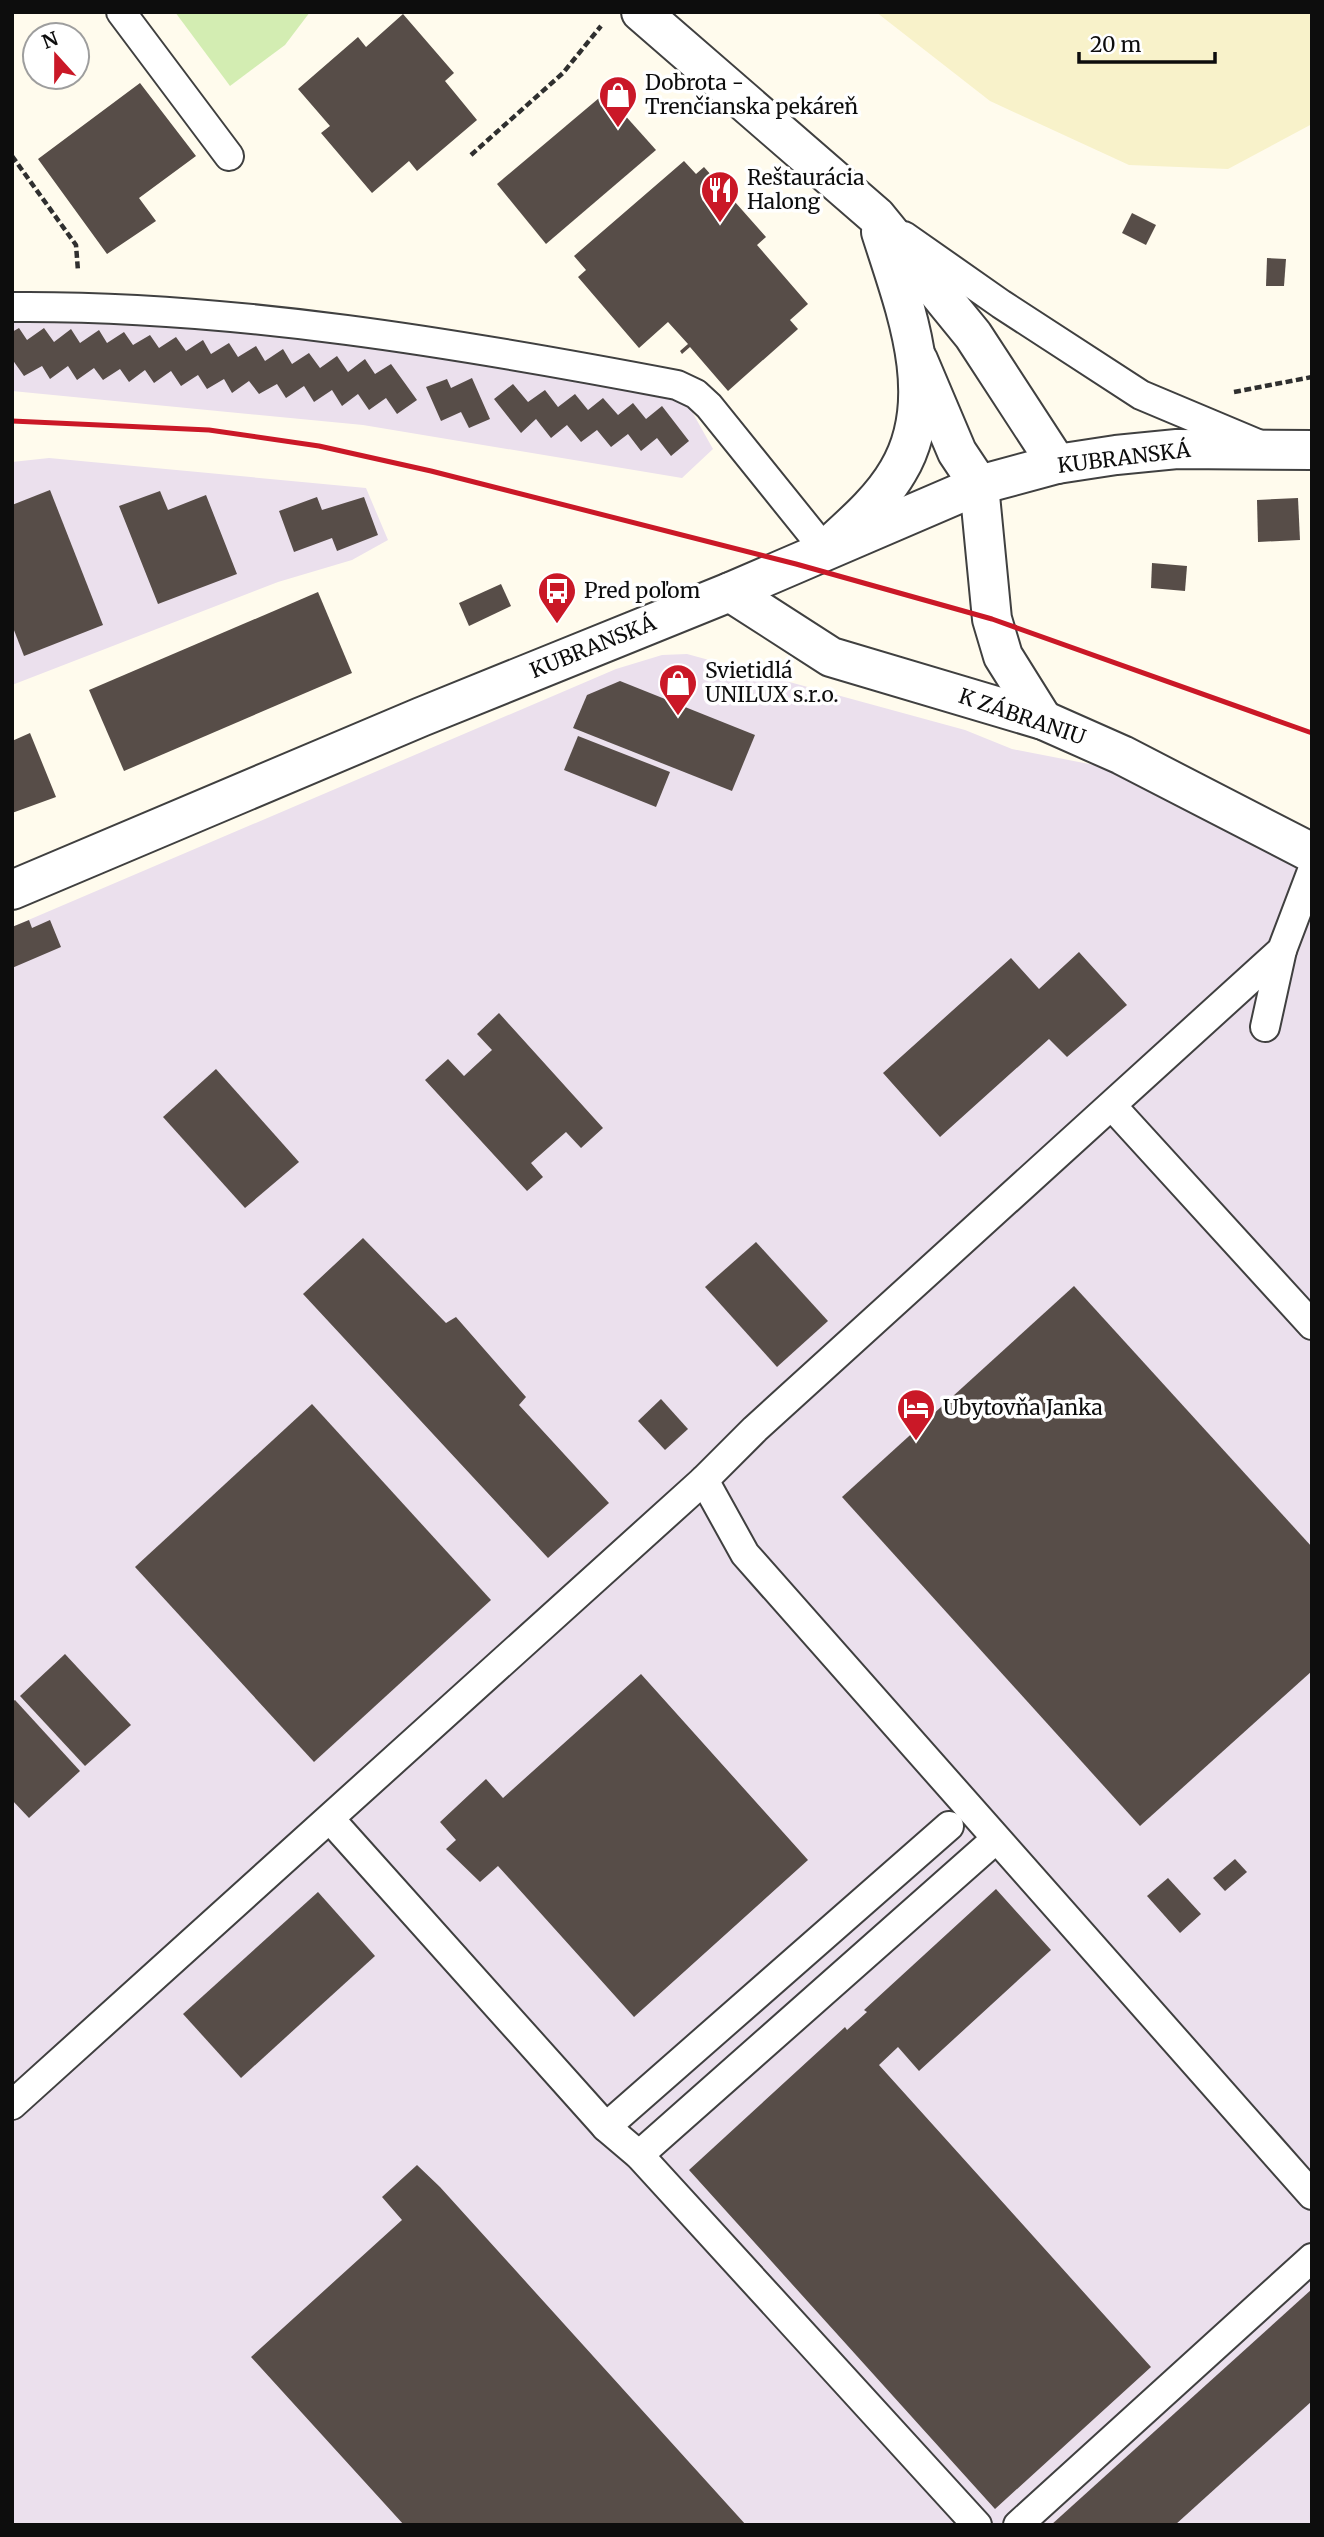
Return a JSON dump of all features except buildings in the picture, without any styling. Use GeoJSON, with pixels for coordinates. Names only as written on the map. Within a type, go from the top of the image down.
{"type":"FeatureCollection","features":[{"type":"Feature","properties":{"kind":"street"},"geometry":{"type":"LineString","coordinates":[[641,12],[876,216],[938,288],[973,335],[1057,464]]}},
{"type":"Feature","properties":{"kind":"street"},"geometry":{"type":"LineString","coordinates":[[876,216],[918,360],[957,452],[979,485],[992,619],[1003,656],[1043,720]]}},
{"type":"Feature","properties":{"kind":"street"},"geometry":{"type":"LineString","coordinates":[[825,550],[877,501],[899,470],[912,435],[918,389],[918,360]]}},
{"type":"Feature","properties":{"kind":"street","name":"KUBRANSKÁ"},"geometry":{"type":"LineString","coordinates":[[12,890],[421,717],[730,592],[979,485],[1057,464],[1177,449],[1312,450]]}},
{"type":"Feature","properties":{"kind":"street","name":"K ZÁBRANIU"},"geometry":{"type":"LineString","coordinates":[[730,592],[831,657],[1043,720],[1122,755],[1312,853]]}},
{"type":"Feature","properties":{"kind":"lane"},"geometry":{"type":"LineString","coordinates":[[121,12],[229,156]]}},
{"type":"Feature","properties":{"kind":"lane"},"geometry":{"type":"LineString","coordinates":[[876,216],[1001,304],[1141,395],[1269,449]]}},
{"type":"Feature","properties":{"kind":"lane"},"geometry":{"type":"LineString","coordinates":[[12,307],[80,307],[215,316],[529,357],[677,385],[696,394],[709,406],[825,550]]}},
{"type":"Feature","properties":{"kind":"lane"},"geometry":{"type":"LineString","coordinates":[[1265,1027],[1282,950],[1312,870]]}},
{"type":"Feature","properties":{"kind":"lane"},"geometry":{"type":"LineString","coordinates":[[12,2105],[704,1480],[755,1429],[1282,950]]}},
{"type":"Feature","properties":{"kind":"lane"},"geometry":{"type":"LineString","coordinates":[[1112,1106],[1312,1325]]}},
{"type":"Feature","properties":{"kind":"lane"},"geometry":{"type":"LineString","coordinates":[[704,1480],[745,1554],[1312,2195]]}},
{"type":"Feature","properties":{"kind":"lane"},"geometry":{"type":"LineString","coordinates":[[330,1819],[606,2127],[639,2155],[977,2525]]}},
{"type":"Feature","properties":{"kind":"lane"},"geometry":{"type":"LineString","coordinates":[[606,2127],[949,1826]]}},
{"type":"Feature","properties":{"kind":"lane"},"geometry":{"type":"LineString","coordinates":[[639,2155],[996,1839]]}},
{"type":"Feature","properties":{"kind":"lane"},"geometry":{"type":"LineString","coordinates":[[1018,2525],[1312,2258]]}},
{"type":"Feature","properties":{"kind":"path"},"geometry":{"type":"LineString","coordinates":[[471,155],[563,73],[604,23]]}},
{"type":"Feature","properties":{"kind":"path"},"geometry":{"type":"LineString","coordinates":[[12,156],[76,245],[80,307]]}},
{"type":"Feature","properties":{"kind":"shaded area"},"geometry":{"type":"Polygon","coordinates":[[[876,12],[1312,12],[1312,124],[1228,169],[1129,165],[990,101],[876,12]]]}},
{"type":"Feature","properties":{"kind":"shaded area"},"geometry":{"type":"Polygon","coordinates":[[[12,307],[80,307],[677,385],[713,449],[682,478],[363,425],[12,391],[12,307]]]}},
{"type":"Feature","properties":{"kind":"shaded area"},"geometry":{"type":"Polygon","coordinates":[[[49,458],[366,488],[388,540],[352,560],[278,582],[12,685],[12,462],[49,458]]]}},
{"type":"Feature","properties":{"kind":"shaded area"},"geometry":{"type":"Polygon","coordinates":[[[687,654],[965,730],[1012,749],[1120,770],[1312,844],[1312,2525],[12,2525],[12,927],[616,669],[662,655],[687,654]]]}},
{"type":"Feature","properties":{"kind":"green space"},"geometry":{"type":"Polygon","coordinates":[[[175,12],[310,12],[285,45],[230,86],[175,12]]]}},
{"type":"Feature","properties":{"kind":"railway"},"geometry":{"type":"LineString","coordinates":[[12,421],[209,430],[319,446],[431,471],[796,564],[992,619],[1312,733]]}},
{"type":"Feature","properties":{"kind":"place","name":"Dobrota - Trenčianska pekáreň"},"geometry":{"type":"Point","coordinates":[618,129]}},
{"type":"Feature","properties":{"kind":"place","name":"Reštaurácia Halong"},"geometry":{"type":"Point","coordinates":[720,224]}},
{"type":"Feature","properties":{"kind":"place","name":"Pred poľom"},"geometry":{"type":"Point","coordinates":[557,625]}},
{"type":"Feature","properties":{"kind":"place","name":"Svietidlá UNILUX s.r.o."},"geometry":{"type":"Point","coordinates":[678,717]}},
{"type":"Feature","properties":{"kind":"place","name":"Ubytovňa Janka"},"geometry":{"type":"Point","coordinates":[916,1442]}}]}
